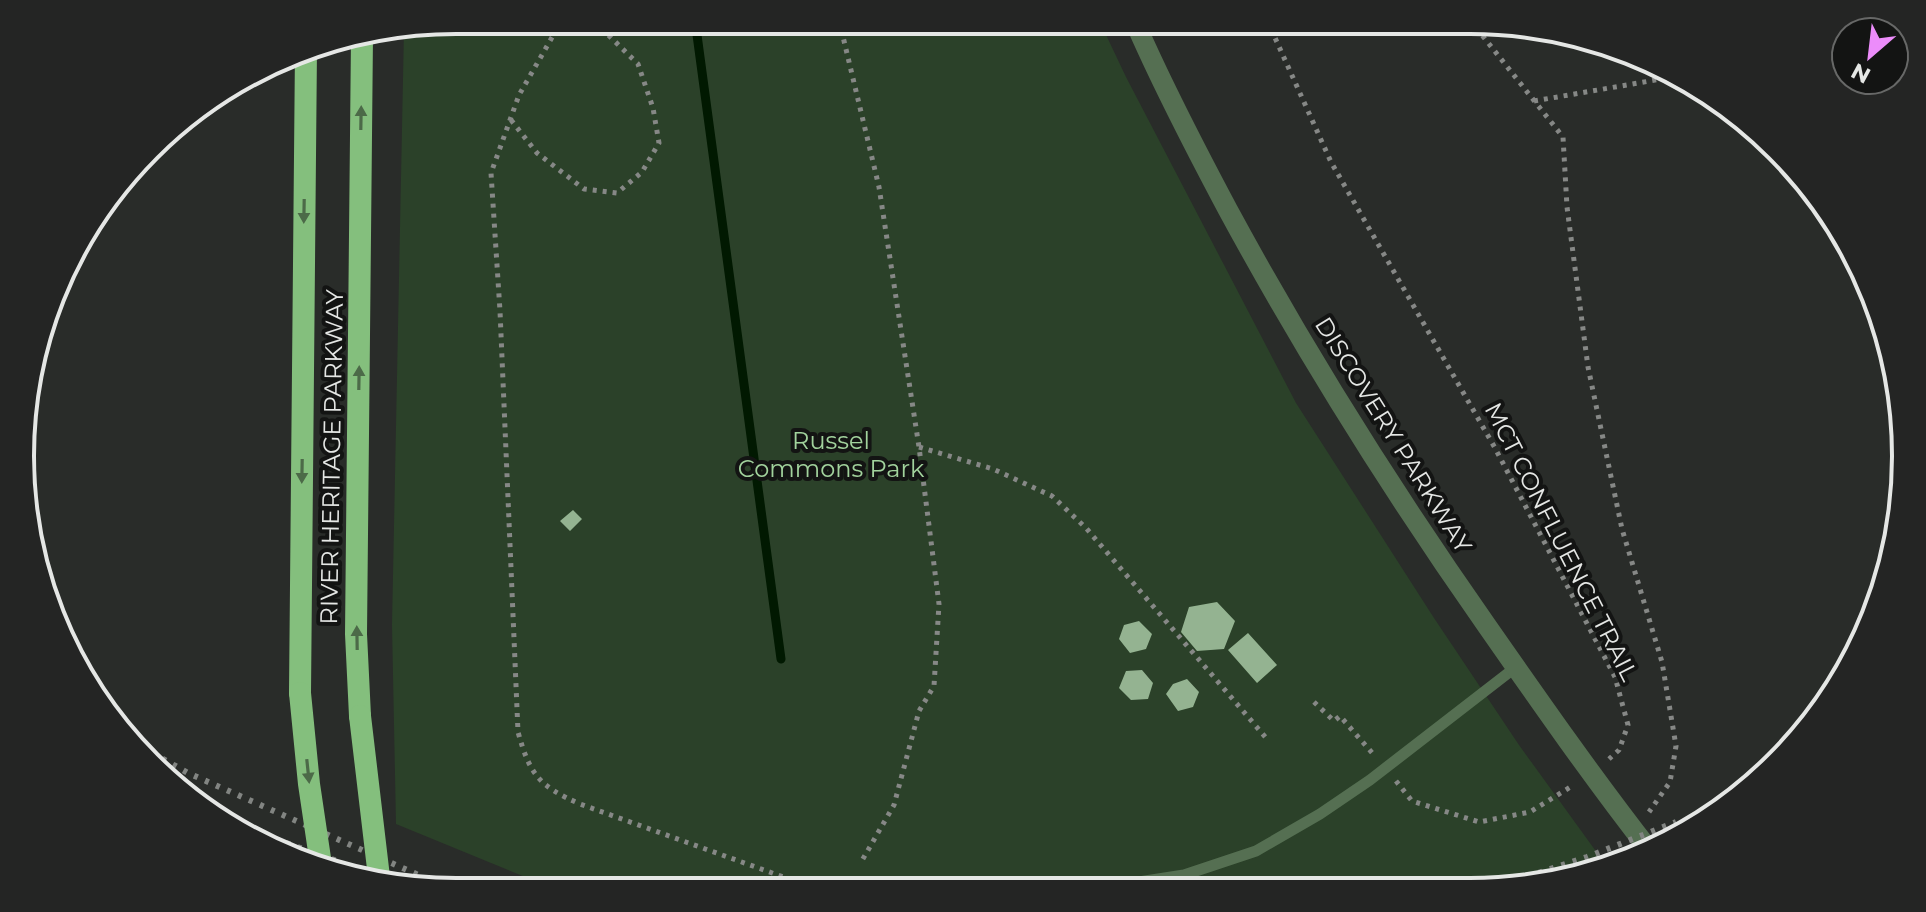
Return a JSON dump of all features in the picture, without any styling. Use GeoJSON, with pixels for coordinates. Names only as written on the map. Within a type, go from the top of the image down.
{"type":"FeatureCollection","features":[{"type":"Feature","properties":{"kind":"highway","name":"RIVER HERITAGE PARKWAY"},"geometry":{"type":"LineString","coordinates":[[362,45],[356,634],[360,716],[378,871]]}},
{"type":"Feature","properties":{"kind":"highway","name":"RIVER HERITAGE PARKWAY"},"geometry":{"type":"LineString","coordinates":[[306,62],[300,693],[320,856]]}},
{"type":"Feature","properties":{"kind":"street","name":"DISCOVERY PARKWAY"},"geometry":{"type":"LineString","coordinates":[[1141,34],[1201,159],[1279,302],[1359,435],[1441,560],[1642,841]]}},
{"type":"Feature","properties":{"kind":"lane"},"geometry":{"type":"LineString","coordinates":[[1165,878],[1184,875],[1256,851],[1320,814],[1386,768],[1516,667]]}},
{"type":"Feature","properties":{"kind":"path"},"geometry":{"type":"LineString","coordinates":[[554,34],[519,95],[491,173],[518,732],[535,775],[551,792],[786,878]]}},
{"type":"Feature","properties":{"kind":"path"},"geometry":{"type":"LineString","coordinates":[[510,120],[537,153],[584,189],[617,193],[642,172],[659,143],[653,108],[638,64],[607,34]]}},
{"type":"Feature","properties":{"kind":"path"},"geometry":{"type":"LineString","coordinates":[[842,34],[879,187],[919,447],[939,604],[934,686],[919,711],[894,805],[852,878]]}},
{"type":"Feature","properties":{"kind":"path","name":"MCT CONFLUENCE TRAIL"},"geometry":{"type":"LineString","coordinates":[[1273,34],[1331,162],[1495,448],[1615,677],[1628,725],[1619,750],[1592,774],[1530,812],[1479,822],[1412,801],[1340,716],[1334,721],[1314,702]]}},
{"type":"Feature","properties":{"kind":"path"},"geometry":{"type":"LineString","coordinates":[[1481,34],[1563,137],[1567,207],[1588,367],[1622,529],[1662,662],[1676,746],[1670,782],[1634,830]]}},
{"type":"Feature","properties":{"kind":"path"},"geometry":{"type":"LineString","coordinates":[[1534,101],[1659,79]]}},
{"type":"Feature","properties":{"kind":"path"},"geometry":{"type":"LineString","coordinates":[[919,447],[993,469],[1052,496],[1086,528],[1267,739]]}},
{"type":"Feature","properties":{"kind":"green space","name":"Russel Commons Park"},"geometry":{"type":"Polygon","coordinates":[[[456,34],[1106,34],[1296,403],[1519,745],[1601,858],[1552,870],[1470,878],[528,878],[396,824],[392,625],[404,38],[456,34]]]}},
{"type":"Feature","properties":{"kind":"building"},"geometry":{"type":"Polygon","coordinates":[[[573,510],[582,519],[570,531],[560,521],[573,510]]]}},
{"type":"Feature","properties":{"kind":"building"},"geometry":{"type":"Polygon","coordinates":[[[1217,602],[1235,621],[1224,649],[1197,651],[1181,632],[1189,607],[1217,602]]]}},
{"type":"Feature","properties":{"kind":"building"},"geometry":{"type":"Polygon","coordinates":[[[1139,621],[1152,634],[1146,649],[1130,653],[1119,639],[1124,625],[1139,621]]]}},
{"type":"Feature","properties":{"kind":"building"},"geometry":{"type":"Polygon","coordinates":[[[1248,633],[1277,665],[1257,683],[1228,650],[1248,633]]]}},
{"type":"Feature","properties":{"kind":"building"},"geometry":{"type":"Polygon","coordinates":[[[1142,670],[1153,683],[1148,699],[1131,700],[1119,688],[1126,671],[1142,670]]]}},
{"type":"Feature","properties":{"kind":"building"},"geometry":{"type":"Polygon","coordinates":[[[1187,679],[1199,692],[1193,707],[1178,711],[1166,694],[1173,684],[1187,679]]]}},
{"type":"Feature","properties":{"kind":"waterway"},"geometry":{"type":"LineString","coordinates":[[697,34],[781,659]]}},
{"type":"Feature","properties":{"kind":"railway"},"geometry":{"type":"LineString","coordinates":[[164,759],[421,876]]}},
{"type":"Feature","properties":{"kind":"railway"},"geometry":{"type":"LineString","coordinates":[[1544,871],[1676,822]]}},
{"type":"Feature","properties":{"kind":"railway"},"geometry":{"type":"LineString","coordinates":[[298,847],[337,861]]}}]}
